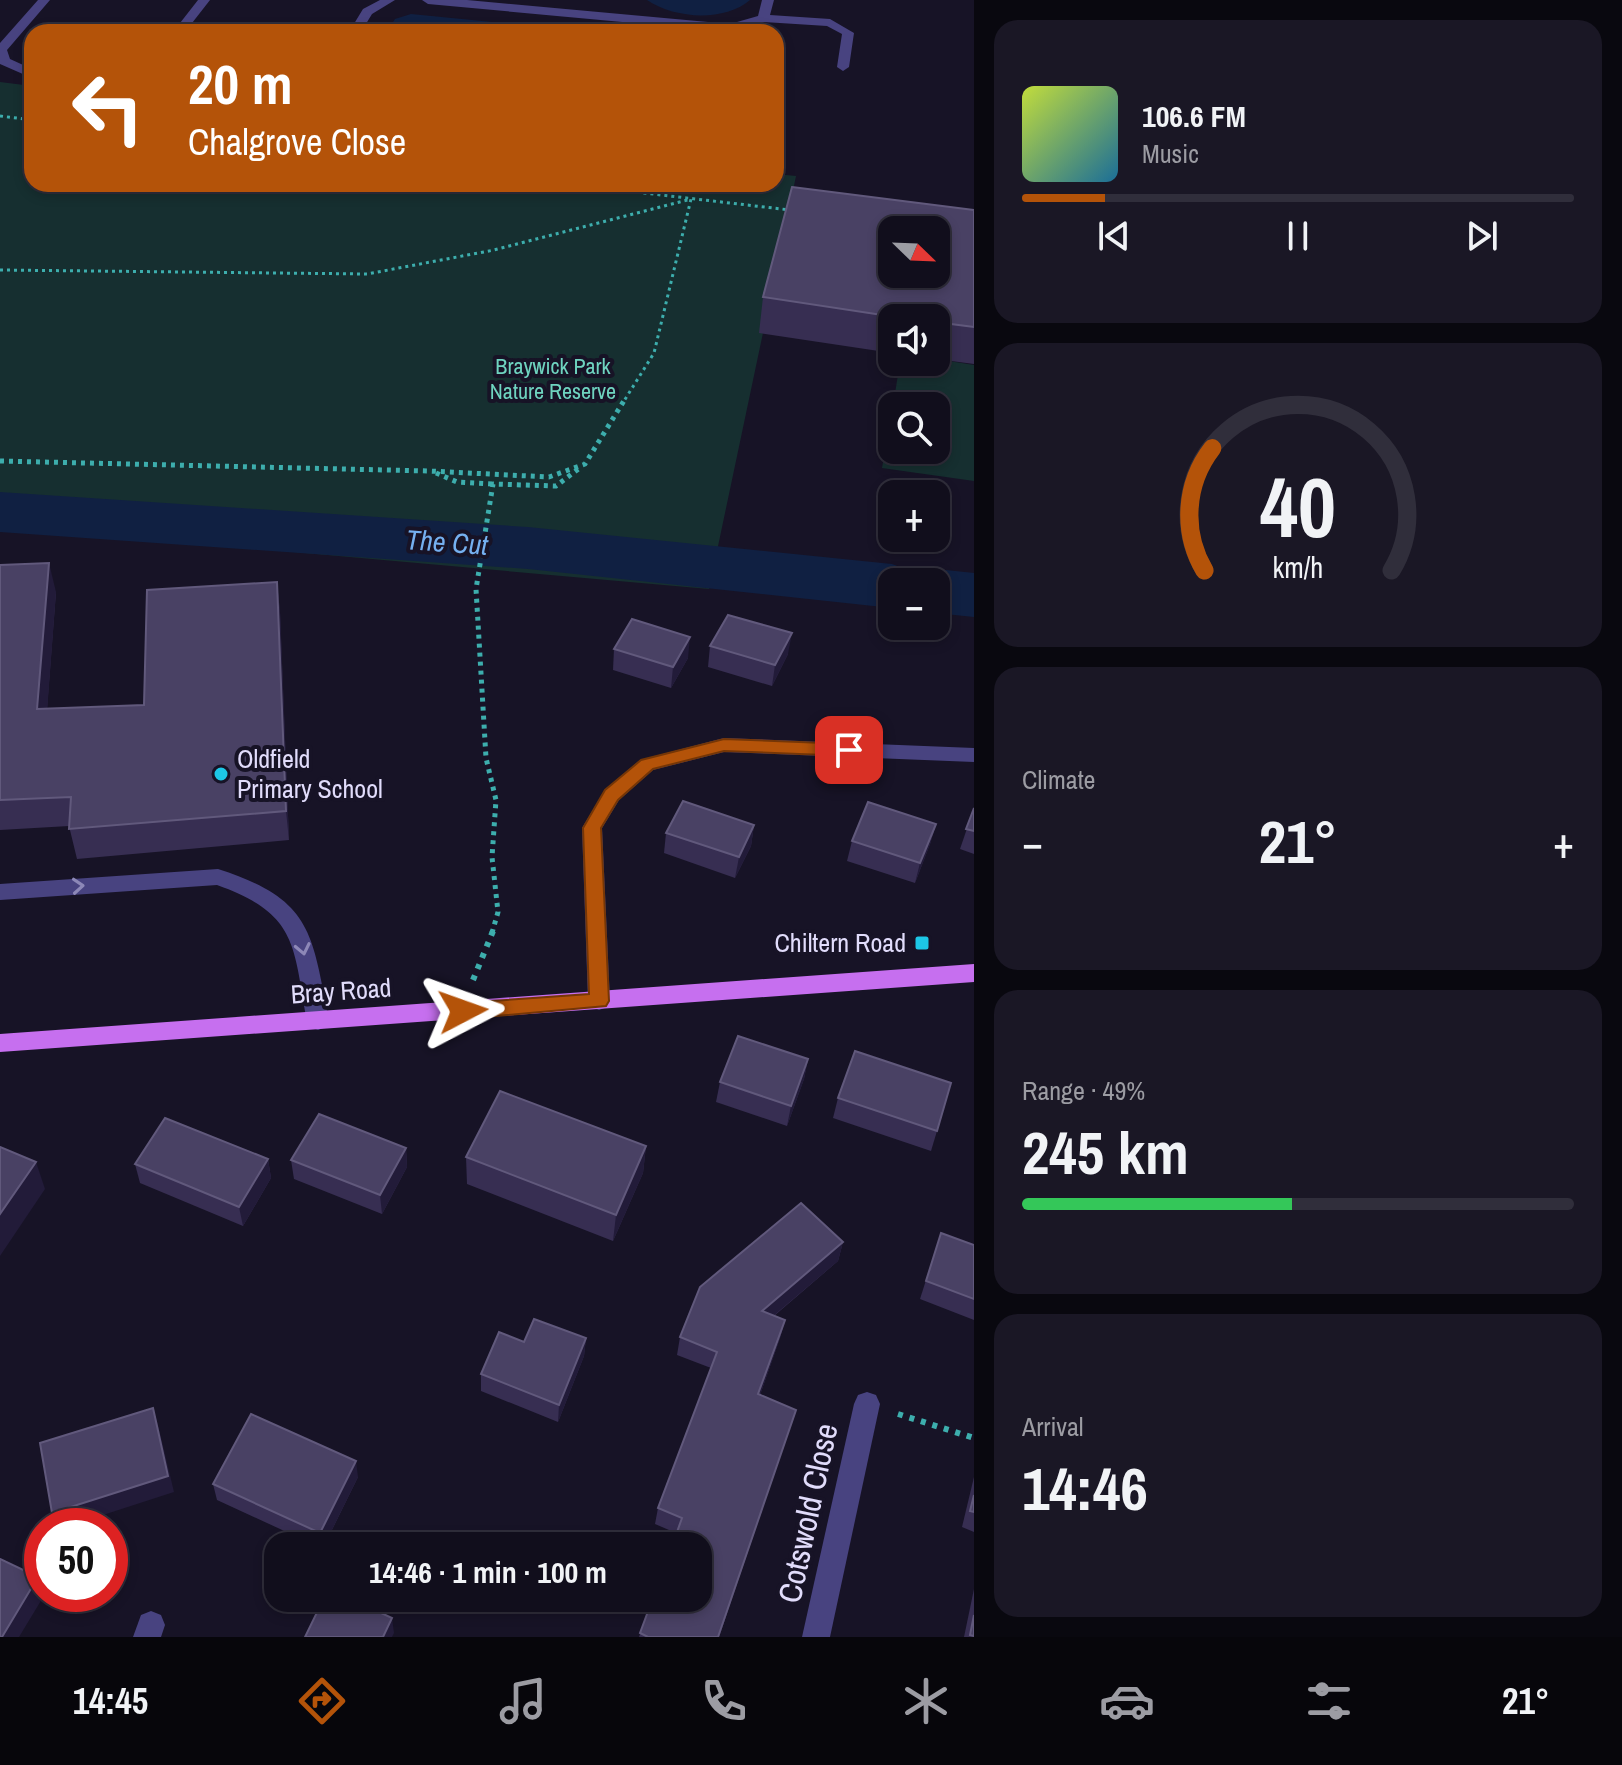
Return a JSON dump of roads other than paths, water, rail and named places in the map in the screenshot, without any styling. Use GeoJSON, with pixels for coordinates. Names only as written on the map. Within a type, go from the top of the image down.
{"type":"FeatureCollection","features":[{"type":"Feature","properties":{"kind":"main road","name":"Bray Road"},"geometry":{"type":"LineString","coordinates":[[0,1043],[974,973]]}},
{"type":"Feature","properties":{"kind":"street"},"geometry":{"type":"LineString","coordinates":[[24,70],[4,61],[1,50],[44,0]]}},
{"type":"Feature","properties":{"kind":"street"},"geometry":{"type":"LineString","coordinates":[[185,24],[204,0]]}},
{"type":"Feature","properties":{"kind":"street"},"geometry":{"type":"LineString","coordinates":[[360,24],[367,12],[389,0]]}},
{"type":"Feature","properties":{"kind":"street"},"geometry":{"type":"LineString","coordinates":[[428,0],[688,24]]}},
{"type":"Feature","properties":{"kind":"street"},"geometry":{"type":"LineString","coordinates":[[763,18],[768,0]]}},
{"type":"Feature","properties":{"kind":"street"},"geometry":{"type":"LineString","coordinates":[[744,24],[763,18],[830,23],[848,33],[843,67]]}},
{"type":"Feature","properties":{"kind":"street"},"geometry":{"type":"LineString","coordinates":[[599,1001],[592,828],[612,795],[647,765],[724,745],[974,755]]}},
{"type":"Feature","properties":{"kind":"street"},"geometry":{"type":"LineString","coordinates":[[0,892],[218,877],[250,887],[281,906],[299,927],[318,1021]]}},
{"type":"Feature","properties":{"kind":"street","name":"Cotswold Close"},"geometry":{"type":"LineString","coordinates":[[816,1637],[867,1404]]}},
{"type":"Feature","properties":{"kind":"water"},"geometry":{"type":"Polygon","coordinates":[[[647,0],[750,0],[727,12],[699,15],[671,11],[647,0]]]}},
{"type":"Feature","properties":{"kind":"water"},"geometry":{"type":"Polygon","coordinates":[[[411,14],[512,24],[392,24],[395,19],[411,14]]]}},
{"type":"Feature","properties":{"kind":"waterway","name":"The Cut"},"geometry":{"type":"LineString","coordinates":[[0,512],[528,548],[878,585]]}},
{"type":"Feature","properties":{"kind":"waterway","name":"The Cut"},"geometry":{"type":"LineString","coordinates":[[950,592],[974,595]]}},
{"type":"Feature","properties":{"kind":"place","name":"Oldfield Primary School"},"geometry":{"type":"Point","coordinates":[221,774]}},
{"type":"Feature","properties":{"kind":"place","name":"Chiltern Road"},"geometry":{"type":"Point","coordinates":[922,943]}},
{"type":"Feature","properties":{"kind":"park label","name":"Braywick Park Nature Reserve"},"geometry":{"type":"Point","coordinates":[553,378]}}]}
